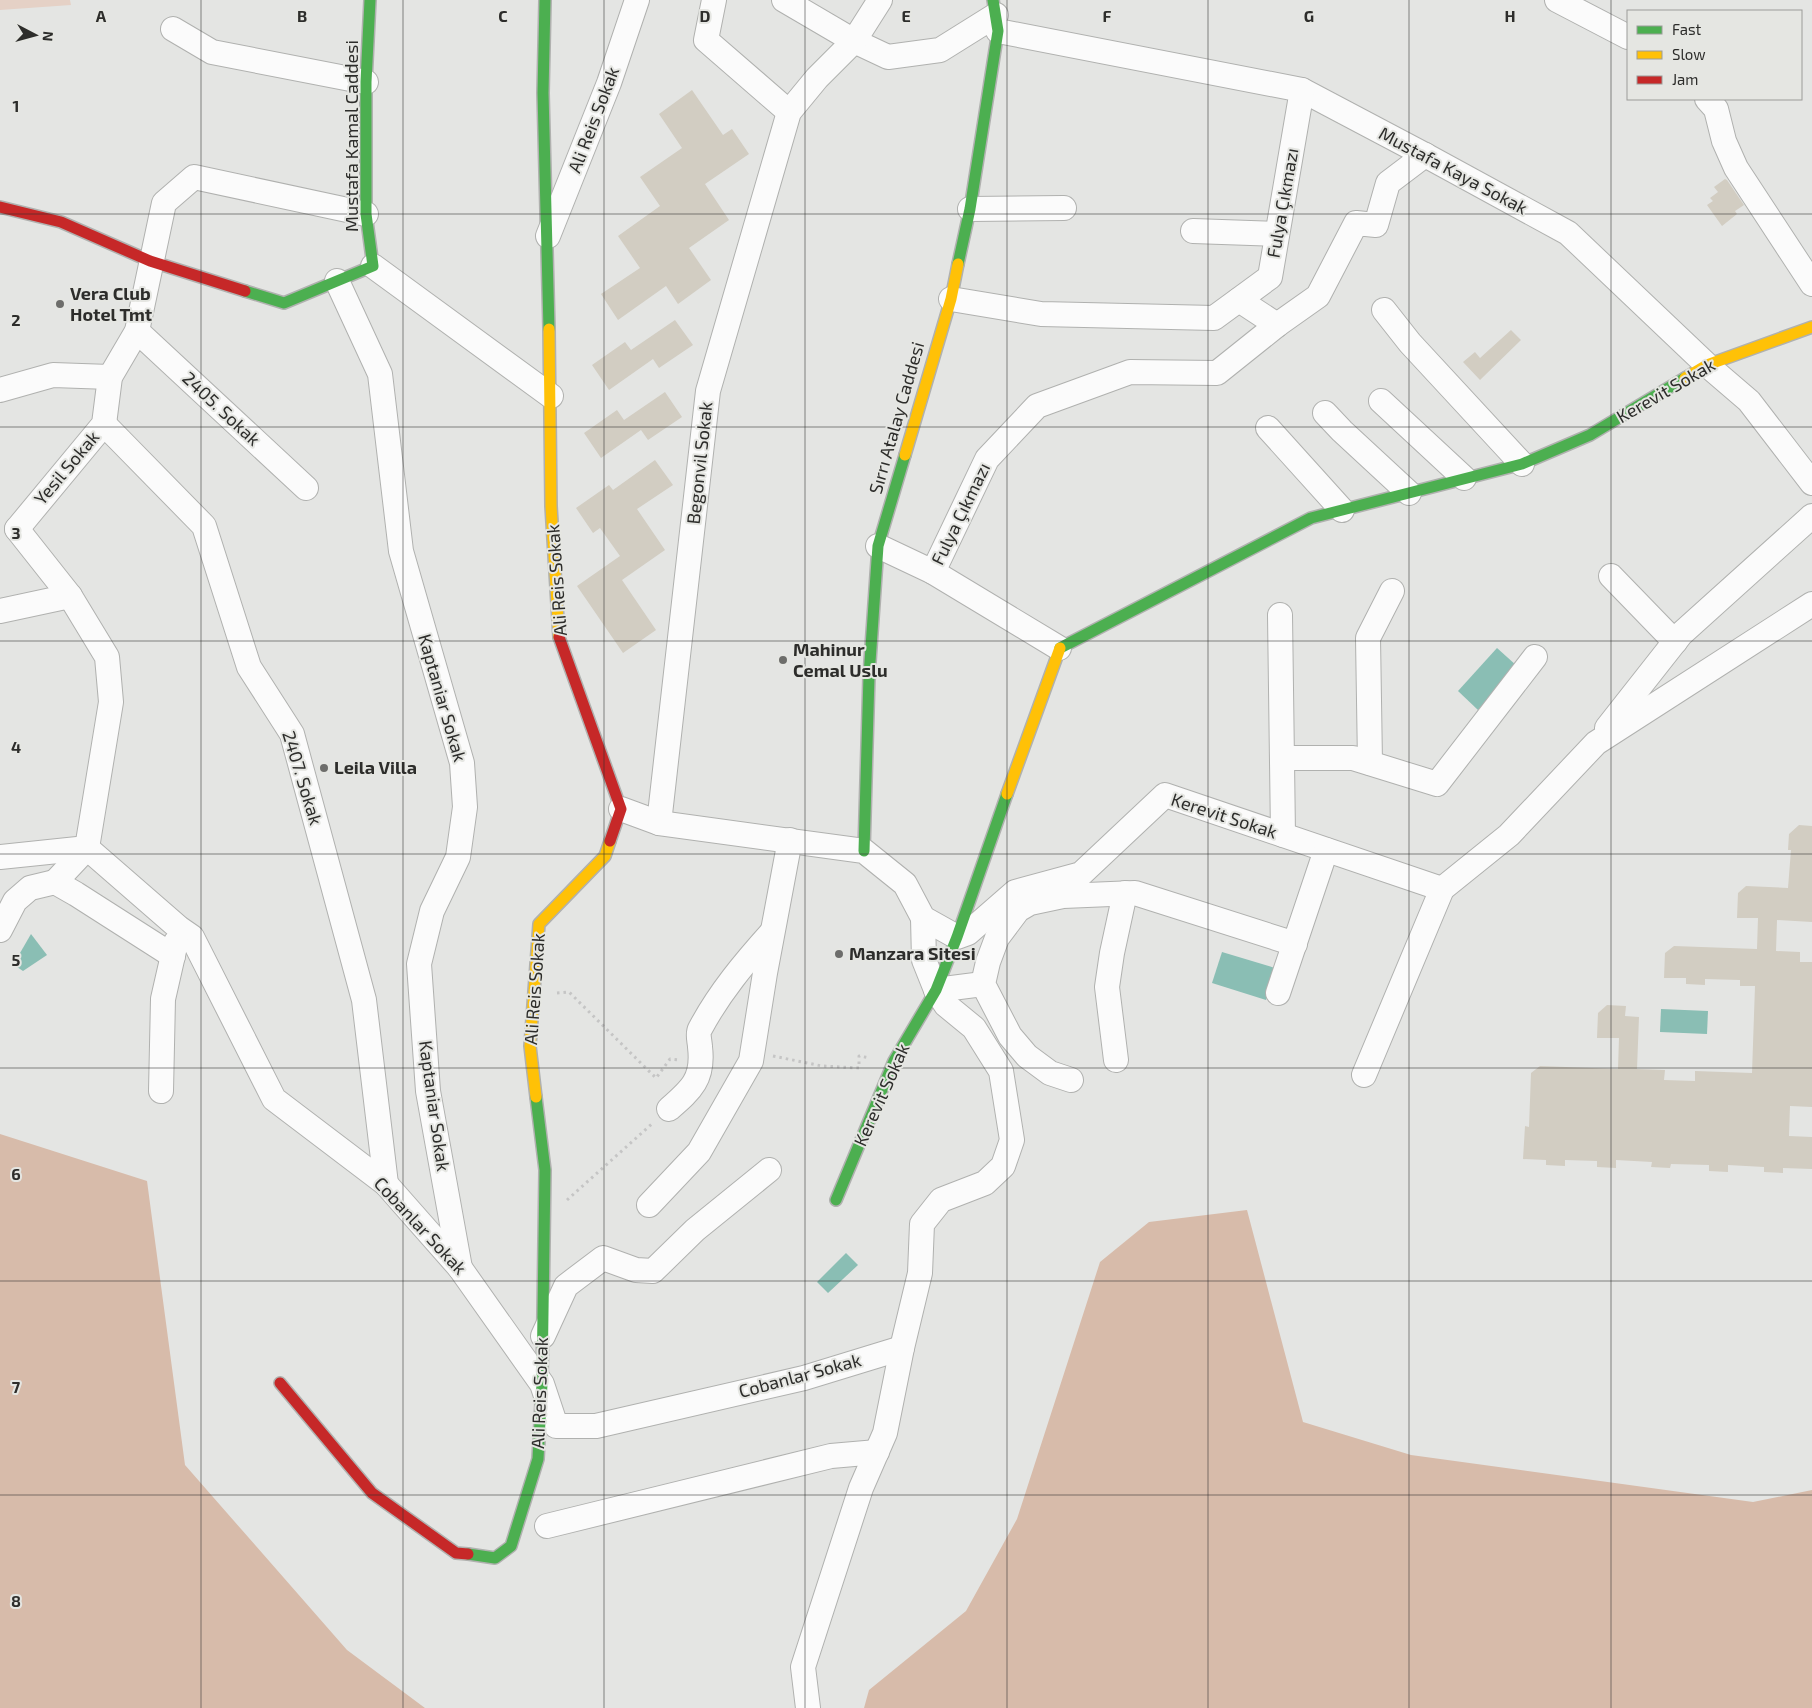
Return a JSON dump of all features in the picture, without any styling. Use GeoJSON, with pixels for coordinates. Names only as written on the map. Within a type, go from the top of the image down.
{"type":"FeatureCollection","features":[{"type":"Feature","properties":{"kind":"street","name":"Mustafa Kamal Caddesi"},"geometry":{"type":"LineString","coordinates":[[370,0],[366,82],[366,214],[373,266]]}},
{"type":"Feature","properties":{"kind":"street","name":"Ali Reis Sokak"},"geometry":{"type":"LineString","coordinates":[[280,1383],[372,1493],[456,1553],[495,1558],[511,1546],[538,1459],[542,1384],[545,1170],[530,1046],[539,924],[605,856],[621,809],[558,636],[551,506],[552,396],[543,93],[545,0]]}},
{"type":"Feature","properties":{"kind":"street","name":"Ali Reis Sokak"},"geometry":{"type":"LineString","coordinates":[[547,238],[609,83],[637,0]]}},
{"type":"Feature","properties":{"kind":"street"},"geometry":{"type":"LineString","coordinates":[[714,0],[706,40],[789,112],[817,78],[854,41],[880,0]]}},
{"type":"Feature","properties":{"kind":"street"},"geometry":{"type":"LineString","coordinates":[[784,0],[854,41],[888,57],[940,50],[996,15]]}},
{"type":"Feature","properties":{"kind":"street"},"geometry":{"type":"LineString","coordinates":[[1557,0],[1627,36]]}},
{"type":"Feature","properties":{"kind":"street","name":"Mustafa Kaya Sokak"},"geometry":{"type":"LineString","coordinates":[[996,15],[1302,90],[1568,233],[1707,364],[1750,401],[1812,483]]}},
{"type":"Feature","properties":{"kind":"street","name":"Sırrı Atalay Caddesi"},"geometry":{"type":"LineString","coordinates":[[864,850],[869,676],[878,546],[951,298],[970,209],[996,15]]}},
{"type":"Feature","properties":{"kind":"street"},"geometry":{"type":"LineString","coordinates":[[174,29],[212,52],[366,82]]}},
{"type":"Feature","properties":{"kind":"street","name":"Fulya Çıkmazı"},"geometry":{"type":"LineString","coordinates":[[951,298],[1041,314],[1214,318],[1270,277],[1302,90]]}},
{"type":"Feature","properties":{"kind":"street"},"geometry":{"type":"LineString","coordinates":[[1708,100],[1716,110],[1724,141],[1736,168],[1812,284]]}},
{"type":"Feature","properties":{"kind":"street","name":"Begonvil Sokak"},"geometry":{"type":"LineString","coordinates":[[660,823],[708,391],[789,112]]}},
{"type":"Feature","properties":{"kind":"street","name":"Fulya Çıkmazı"},"geometry":{"type":"LineString","coordinates":[[878,546],[933,572],[987,459],[1037,406],[1130,372],[1217,373],[1277,325],[1318,296],[1356,223],[1376,225],[1388,183],[1425,155]]}},
{"type":"Feature","properties":{"kind":"street","name":"Yesil Sokak"},"geometry":{"type":"LineString","coordinates":[[8,531],[104,424],[110,377],[136,330],[164,203],[194,177],[366,214]]}},
{"type":"Feature","properties":{"kind":"street"},"geometry":{"type":"LineString","coordinates":[[0,208],[61,222],[150,261],[284,303],[373,266],[552,396]]}},
{"type":"Feature","properties":{"kind":"street"},"geometry":{"type":"LineString","coordinates":[[970,209],[1064,208]]}},
{"type":"Feature","properties":{"kind":"street"},"geometry":{"type":"LineString","coordinates":[[1193,231],[1277,234]]}},
{"type":"Feature","properties":{"kind":"street","name":"Kaptaniar Sokak"},"geometry":{"type":"LineString","coordinates":[[337,280],[380,374],[401,551],[462,763],[465,807],[458,857],[432,911],[419,964],[428,1091],[460,1268]]}},
{"type":"Feature","properties":{"kind":"street"},"geometry":{"type":"LineString","coordinates":[[1239,300],[1277,325]]}},
{"type":"Feature","properties":{"kind":"street"},"geometry":{"type":"LineString","coordinates":[[1384,310],[1410,343],[1522,464]]}},
{"type":"Feature","properties":{"kind":"street","name":"Kerevit Sokak"},"geometry":{"type":"LineString","coordinates":[[836,1200],[894,1061],[936,990],[957,937],[1060,648],[1311,518],[1522,464],[1590,435],[1707,364],[1812,327]]}},
{"type":"Feature","properties":{"kind":"street","name":"2405. Sokak"},"geometry":{"type":"LineString","coordinates":[[136,330],[306,488]]}},
{"type":"Feature","properties":{"kind":"street"},"geometry":{"type":"LineString","coordinates":[[0,390],[53,375],[110,377]]}},
{"type":"Feature","properties":{"kind":"street"},"geometry":{"type":"LineString","coordinates":[[1381,401],[1464,478]]}},
{"type":"Feature","properties":{"kind":"street"},"geometry":{"type":"LineString","coordinates":[[1325,413],[1409,493]]}},
{"type":"Feature","properties":{"kind":"street","name":"2407. Sokak"},"geometry":{"type":"LineString","coordinates":[[104,424],[204,526],[250,667],[292,734],[364,1000],[386,1184]]}},
{"type":"Feature","properties":{"kind":"street"},"geometry":{"type":"LineString","coordinates":[[1268,428],[1342,510]]}},
{"type":"Feature","properties":{"kind":"street"},"geometry":{"type":"LineString","coordinates":[[1364,1075],[1442,889],[1509,835],[1596,742],[1681,634],[1812,516]]}},
{"type":"Feature","properties":{"kind":"street"},"geometry":{"type":"LineString","coordinates":[[0,930],[15,901],[30,888],[56,882],[87,848],[111,702],[108,657],[70,596],[8,531]]}},
{"type":"Feature","properties":{"kind":"street"},"geometry":{"type":"LineString","coordinates":[[933,572],[1060,648]]}},
{"type":"Feature","properties":{"kind":"street"},"geometry":{"type":"LineString","coordinates":[[1611,576],[1675,642]]}},
{"type":"Feature","properties":{"kind":"street"},"geometry":{"type":"LineString","coordinates":[[1370,763],[1368,638],[1392,591]]}},
{"type":"Feature","properties":{"kind":"street"},"geometry":{"type":"LineString","coordinates":[[0,610],[70,596]]}},
{"type":"Feature","properties":{"kind":"street"},"geometry":{"type":"LineString","coordinates":[[1596,742],[1812,604]]}},
{"type":"Feature","properties":{"kind":"street"},"geometry":{"type":"LineString","coordinates":[[1280,615],[1283,835]]}},
{"type":"Feature","properties":{"kind":"street"},"geometry":{"type":"LineString","coordinates":[[1282,758],[1353,758],[1437,784],[1535,657]]}},
{"type":"Feature","properties":{"kind":"street","name":"Kerevit Sokak"},"geometry":{"type":"LineString","coordinates":[[957,937],[968,933],[1015,892],[1081,874],[1165,795],[1442,889]]}},
{"type":"Feature","properties":{"kind":"street"},"geometry":{"type":"LineString","coordinates":[[621,809],[660,823],[864,850],[905,884],[923,918],[924,960],[936,990],[946,1005],[974,1028],[1001,1071],[1012,1140],[1003,1166],[985,1183],[941,1200],[922,1224],[920,1273],[902,1348],[885,1433],[861,1488],[803,1667],[808,1708]]}},
{"type":"Feature","properties":{"kind":"street"},"geometry":{"type":"LineString","coordinates":[[649,1205],[699,1152],[751,1061],[790,840]]}},
{"type":"Feature","properties":{"kind":"street"},"geometry":{"type":"LineString","coordinates":[[0,857],[87,848]]}},
{"type":"Feature","properties":{"kind":"street","name":"Cobanlar Sokak"},"geometry":{"type":"LineString","coordinates":[[87,848],[178,928],[192,937],[274,1099],[386,1184],[460,1268],[542,1384],[556,1426],[596,1426],[804,1378],[902,1348]]}},
{"type":"Feature","properties":{"kind":"street"},"geometry":{"type":"LineString","coordinates":[[1278,994],[1326,850]]}},
{"type":"Feature","properties":{"kind":"street"},"geometry":{"type":"LineString","coordinates":[[56,882],[173,956]]}},
{"type":"Feature","properties":{"kind":"street"},"geometry":{"type":"LineString","coordinates":[[1116,1060],[1107,987],[1125,893]]}},
{"type":"Feature","properties":{"kind":"street"},"geometry":{"type":"LineString","coordinates":[[1072,1080],[1050,1073],[1027,1056],[1010,1036],[983,984],[988,962],[997,938],[1018,910],[1030,903],[1063,896],[1135,893],[1295,944]]}},
{"type":"Feature","properties":{"kind":"street"},"geometry":{"type":"LineString","coordinates":[[923,918],[957,937]]}},
{"type":"Feature","properties":{"kind":"street"},"geometry":{"type":"LineString","coordinates":[[162,1091],[163,999],[178,928]]}},
{"type":"Feature","properties":{"kind":"street"},"geometry":{"type":"LineString","coordinates":[[669,1108],[688,1092],[699,1077],[702,1056],[699,1031],[733,976],[773,931]]}},
{"type":"Feature","properties":{"kind":"street"},"geometry":{"type":"LineString","coordinates":[[936,990],[983,984]]}},
{"type":"Feature","properties":{"kind":"street"},"geometry":{"type":"LineString","coordinates":[[543,1338],[566,1286],[585,1271],[603,1258],[636,1270],[653,1271],[696,1230],[769,1170]]}},
{"type":"Feature","properties":{"kind":"street"},"geometry":{"type":"LineString","coordinates":[[547,1526],[831,1456],[877,1452]]}},
{"type":"Feature","properties":{"kind":"path"},"geometry":{"type":"LineString","coordinates":[[568,992],[656,1078],[670,1060]]}},
{"type":"Feature","properties":{"kind":"path"},"geometry":{"type":"LineString","coordinates":[[752,1053],[822,1066],[859,1068],[859,1056],[894,1061]]}},
{"type":"Feature","properties":{"kind":"path"},"geometry":{"type":"LineString","coordinates":[[544,1220],[669,1108]]}},
{"type":"Feature","properties":{"kind":"shaded area"},"geometry":{"type":"Polygon","coordinates":[[[0,0],[70,0],[71,5],[0,10],[0,0]]]}},
{"type":"Feature","properties":{"kind":"shaded area"},"geometry":{"type":"Polygon","coordinates":[[[1497,648],[1517,666],[1478,710],[1458,691],[1497,648]]]}},
{"type":"Feature","properties":{"kind":"shaded area"},"geometry":{"type":"Polygon","coordinates":[[[31,934],[47,955],[23,971],[17,967],[20,953],[31,934]]]}},
{"type":"Feature","properties":{"kind":"shaded area"},"geometry":{"type":"Polygon","coordinates":[[[1222,952],[1275,968],[1266,1000],[1212,983],[1222,952]]]}},
{"type":"Feature","properties":{"kind":"shaded area"},"geometry":{"type":"Polygon","coordinates":[[[1661,1009],[1708,1011],[1707,1034],[1660,1032],[1661,1009]]]}},
{"type":"Feature","properties":{"kind":"shaded area"},"geometry":{"type":"Polygon","coordinates":[[[0,1134],[147,1181],[185,1465],[347,1650],[425,1708],[0,1708],[0,1134]]]}},
{"type":"Feature","properties":{"kind":"shaded area"},"geometry":{"type":"Polygon","coordinates":[[[1247,1210],[1303,1422],[1411,1455],[1753,1502],[1812,1490],[1812,1708],[864,1708],[869,1690],[966,1611],[1017,1519],[1100,1262],[1149,1222],[1247,1210]]]}},
{"type":"Feature","properties":{"kind":"shaded area"},"geometry":{"type":"Polygon","coordinates":[[[846,1253],[858,1265],[828,1293],[817,1282],[846,1253]]]}},
{"type":"Feature","properties":{"kind":"building"},"geometry":{"type":"Polygon","coordinates":[[[692,90],[723,135],[732,129],[749,154],[705,184],[729,220],[689,248],[711,280],[678,304],[666,286],[618,320],[601,294],[640,268],[618,236],[660,206],[640,177],[682,148],[659,114],[692,90]]]}},
{"type":"Feature","properties":{"kind":"building"},"geometry":{"type":"Polygon","coordinates":[[[1725,179],[1744,205],[1735,211],[1737,214],[1722,226],[1707,205],[1713,201],[1710,198],[1718,192],[1714,187],[1725,179]]]}},
{"type":"Feature","properties":{"kind":"building"},"geometry":{"type":"Polygon","coordinates":[[[675,320],[693,345],[659,368],[653,359],[609,390],[592,365],[625,342],[631,350],[675,320]]]}},
{"type":"Feature","properties":{"kind":"building"},"geometry":{"type":"Polygon","coordinates":[[[1511,330],[1521,340],[1480,380],[1463,362],[1475,352],[1480,358],[1511,330]]]}},
{"type":"Feature","properties":{"kind":"building"},"geometry":{"type":"Polygon","coordinates":[[[665,392],[682,417],[648,440],[641,430],[601,458],[584,433],[617,410],[624,420],[665,392]]]}},
{"type":"Feature","properties":{"kind":"building"},"geometry":{"type":"Polygon","coordinates":[[[655,460],[673,485],[637,509],[665,550],[622,580],[656,630],[623,653],[577,586],[620,556],[600,528],[593,533],[576,508],[609,485],[613,490],[655,460]]]}},
{"type":"Feature","properties":{"kind":"building"},"geometry":{"type":"Polygon","coordinates":[[[1799,825],[1812,826],[1812,922],[1777,920],[1776,951],[1800,952],[1800,962],[1812,962],[1812,1107],[1790,1106],[1789,1136],[1812,1137],[1812,1169],[1783,1168],[1783,1173],[1764,1172],[1764,1167],[1728,1165],[1728,1172],[1709,1171],[1709,1165],[1671,1164],[1670,1168],[1651,1167],[1652,1162],[1616,1160],[1616,1168],[1597,1167],[1597,1161],[1565,1160],[1565,1166],[1546,1165],[1546,1160],[1523,1159],[1525,1126],[1529,1127],[1531,1073],[1540,1066],[1618,1069],[1619,1038],[1597,1038],[1598,1013],[1607,1005],[1626,1006],[1625,1016],[1639,1017],[1637,1069],[1665,1070],[1664,1080],[1695,1081],[1695,1071],[1752,1073],[1755,986],[1740,986],[1740,980],[1705,979],[1705,985],[1686,984],[1686,978],[1664,978],[1665,953],[1674,946],[1757,949],[1758,918],[1737,918],[1738,893],[1746,886],[1788,888],[1791,850],[1788,850],[1789,834],[1799,825]]]}},
{"type":"Feature","properties":{"kind":"traffic: fast"},"geometry":{"type":"LineString","coordinates":[[245,291],[284,303],[373,266],[366,214],[366,82],[370,0]]}},
{"type":"Feature","properties":{"kind":"traffic: fast"},"geometry":{"type":"LineString","coordinates":[[545,0],[543,93],[549,329]]}},
{"type":"Feature","properties":{"kind":"traffic: fast"},"geometry":{"type":"LineString","coordinates":[[958,264],[970,209],[998,31],[993,0]]}},
{"type":"Feature","properties":{"kind":"traffic: fast"},"geometry":{"type":"LineString","coordinates":[[1060,648],[1311,518],[1522,464],[1590,435],[1685,378]]}},
{"type":"Feature","properties":{"kind":"traffic: fast"},"geometry":{"type":"LineString","coordinates":[[864,851],[869,676],[878,546],[905,455]]}},
{"type":"Feature","properties":{"kind":"traffic: fast"},"geometry":{"type":"LineString","coordinates":[[836,1200],[894,1061],[936,990],[957,937],[1007,794]]}},
{"type":"Feature","properties":{"kind":"traffic: fast"},"geometry":{"type":"LineString","coordinates":[[468,1554],[495,1558],[511,1546],[538,1459],[542,1384],[545,1170],[536,1097]]}},
{"type":"Feature","properties":{"kind":"traffic: slow"},"geometry":{"type":"LineString","coordinates":[[905,455],[951,299],[958,264]]}},
{"type":"Feature","properties":{"kind":"traffic: slow"},"geometry":{"type":"LineString","coordinates":[[1685,378],[1707,365],[1812,327]]}},
{"type":"Feature","properties":{"kind":"traffic: slow"},"geometry":{"type":"LineString","coordinates":[[549,329],[551,506],[559,637]]}},
{"type":"Feature","properties":{"kind":"traffic: slow"},"geometry":{"type":"LineString","coordinates":[[1007,794],[1060,648]]}},
{"type":"Feature","properties":{"kind":"traffic: slow"},"geometry":{"type":"LineString","coordinates":[[536,1097],[530,1046],[539,924],[605,856],[610,841]]}},
{"type":"Feature","properties":{"kind":"traffic: jam"},"geometry":{"type":"LineString","coordinates":[[0,207],[61,222],[150,261],[245,291]]}},
{"type":"Feature","properties":{"kind":"traffic: jam"},"geometry":{"type":"LineString","coordinates":[[559,637],[621,809],[610,841]]}},
{"type":"Feature","properties":{"kind":"traffic: jam"},"geometry":{"type":"LineString","coordinates":[[280,1383],[372,1493],[456,1553],[468,1554]]}},
{"type":"Feature","properties":{"kind":"place","name":"Vera Club Hotel Tmt"},"geometry":{"type":"Point","coordinates":[60,304]}},
{"type":"Feature","properties":{"kind":"place","name":"Mahinur Cemal Uslu"},"geometry":{"type":"Point","coordinates":[783,660]}},
{"type":"Feature","properties":{"kind":"place","name":"Leila Villa"},"geometry":{"type":"Point","coordinates":[324,768]}},
{"type":"Feature","properties":{"kind":"place","name":"Manzara Sitesi"},"geometry":{"type":"Point","coordinates":[839,954]}}]}
